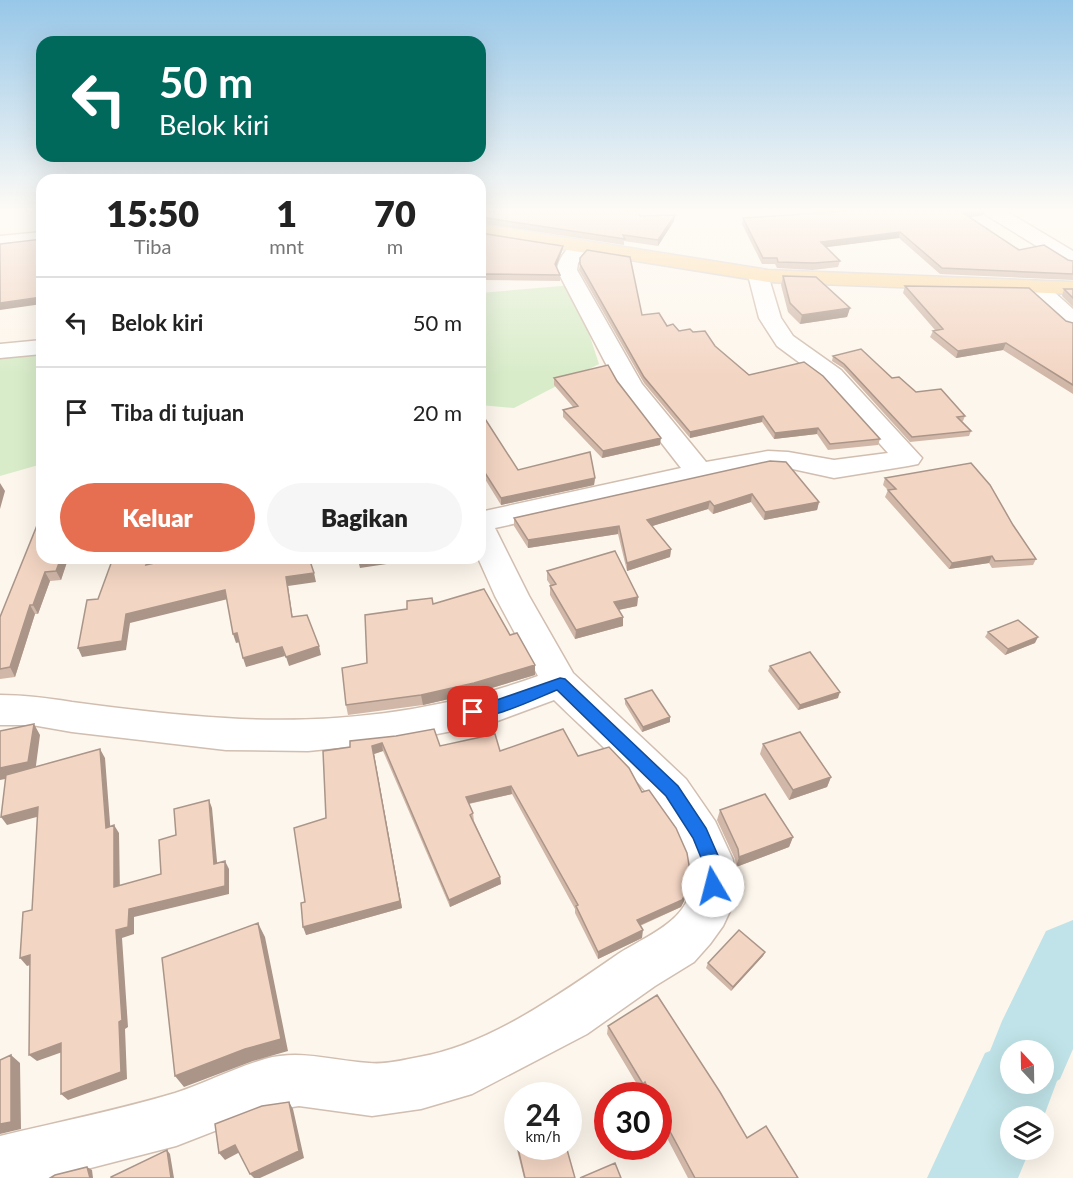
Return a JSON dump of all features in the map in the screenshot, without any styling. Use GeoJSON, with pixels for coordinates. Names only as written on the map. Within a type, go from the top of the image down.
{"type":"FeatureCollection","features":[{"type":"Feature","properties":{"kind":"main road"},"geometry":{"type":"LineString","coordinates":[[701,266],[758,275],[1073,288]]}},
{"type":"Feature","properties":{"kind":"street"},"geometry":{"type":"LineString","coordinates":[[568,266],[567,270],[631,387],[699,473]]}},
{"type":"Feature","properties":{"kind":"street"},"geometry":{"type":"LineString","coordinates":[[486,521],[768,459],[788,460],[834,469],[908,458],[832,375],[785,340],[770,318],[758,275]]}},
{"type":"Feature","properties":{"kind":"street"},"geometry":{"type":"LineString","coordinates":[[1035,287],[1073,321]]}},
{"type":"Feature","properties":{"kind":"street"},"geometry":{"type":"LineString","coordinates":[[0,351],[36,348]]}},
{"type":"Feature","properties":{"kind":"street"},"geometry":{"type":"LineString","coordinates":[[0,1164],[176,1119],[266,1085],[299,1080],[372,1090],[421,1083],[472,1068],[570,1017],[638,969],[677,946],[694,928],[706,911],[713,886],[711,860],[700,834],[672,791],[560,683],[512,596],[486,541]]}},
{"type":"Feature","properties":{"kind":"street"},"geometry":{"type":"LineString","coordinates":[[0,710],[32,710],[72,717],[226,734],[308,735],[397,727],[492,708],[560,683]]}},
{"type":"Feature","properties":{"kind":"green space"},"geometry":{"type":"Polygon","coordinates":[[[573,285],[599,364],[514,408],[486,406],[486,292],[573,285]]]}},
{"type":"Feature","properties":{"kind":"green space"},"geometry":{"type":"Polygon","coordinates":[[[36,352],[36,466],[0,476],[0,356],[36,352]]]}},
{"type":"Feature","properties":{"kind":"building"},"geometry":{"type":"Polygon","coordinates":[[[0,266],[36,266],[36,298],[0,303],[0,266]]]}},
{"type":"Feature","properties":{"kind":"building"},"geometry":{"type":"Polygon","coordinates":[[[486,266],[556,266],[560,275],[486,274],[486,266]]]}},
{"type":"Feature","properties":{"kind":"building"},"geometry":{"type":"Polygon","coordinates":[[[581,266],[632,266],[642,315],[659,313],[667,326],[673,324],[679,331],[690,329],[693,332],[705,331],[715,346],[749,375],[804,362],[823,376],[880,439],[830,444],[818,428],[775,433],[763,416],[690,432],[644,377],[581,266]]]}},
{"type":"Feature","properties":{"kind":"building"},"geometry":{"type":"Polygon","coordinates":[[[940,266],[1073,266],[1073,274],[942,268],[940,266]]]}},
{"type":"Feature","properties":{"kind":"building"},"geometry":{"type":"Polygon","coordinates":[[[783,276],[816,277],[850,308],[802,315],[790,303],[783,276]]]}},
{"type":"Feature","properties":{"kind":"building"},"geometry":{"type":"Polygon","coordinates":[[[905,286],[1029,288],[1066,321],[1073,323],[1073,385],[1006,343],[958,351],[933,331],[943,329],[905,286]]]}},
{"type":"Feature","properties":{"kind":"building"},"geometry":{"type":"Polygon","coordinates":[[[1064,289],[1073,289],[1073,298],[1064,289]]]}},
{"type":"Feature","properties":{"kind":"building"},"geometry":{"type":"Polygon","coordinates":[[[861,349],[892,378],[899,377],[916,392],[941,389],[965,416],[957,417],[971,431],[912,437],[844,364],[833,356],[861,349]]]}},
{"type":"Feature","properties":{"kind":"building"},"geometry":{"type":"Polygon","coordinates":[[[608,365],[617,381],[661,438],[603,451],[563,410],[578,406],[554,378],[608,365]]]}},
{"type":"Feature","properties":{"kind":"building"},"geometry":{"type":"Polygon","coordinates":[[[486,420],[518,470],[590,452],[595,478],[501,498],[486,474],[486,420]]]}},
{"type":"Feature","properties":{"kind":"building"},"geometry":{"type":"Polygon","coordinates":[[[770,461],[786,462],[819,502],[765,512],[752,494],[714,506],[710,501],[647,520],[671,549],[627,563],[619,526],[528,540],[514,518],[770,461]]]}},
{"type":"Feature","properties":{"kind":"building"},"geometry":{"type":"Polygon","coordinates":[[[971,463],[990,485],[1036,559],[995,561],[992,556],[952,563],[888,490],[896,489],[885,478],[971,463]]]}},
{"type":"Feature","properties":{"kind":"building"},"geometry":{"type":"Polygon","coordinates":[[[36,528],[36,564],[59,564],[56,571],[45,572],[33,605],[30,605],[10,667],[0,669],[0,617],[36,528]]]}},
{"type":"Feature","properties":{"kind":"building"},"geometry":{"type":"Polygon","coordinates":[[[615,551],[638,597],[614,602],[623,617],[576,630],[550,586],[556,584],[547,571],[615,551]]]}},
{"type":"Feature","properties":{"kind":"building"},"geometry":{"type":"Polygon","coordinates":[[[111,564],[311,564],[314,573],[286,577],[292,617],[307,615],[319,646],[286,657],[282,647],[243,658],[237,633],[233,634],[225,590],[126,614],[122,641],[78,648],[87,600],[98,599],[111,564]]]}},
{"type":"Feature","properties":{"kind":"building"},"geometry":{"type":"Polygon","coordinates":[[[484,589],[510,635],[517,633],[535,665],[474,683],[421,695],[346,705],[342,668],[367,663],[365,615],[407,609],[407,601],[432,598],[433,604],[484,589]]]}},
{"type":"Feature","properties":{"kind":"building"},"geometry":{"type":"Polygon","coordinates":[[[1018,620],[1038,637],[1008,649],[988,632],[1018,620]]]}},
{"type":"Feature","properties":{"kind":"building"},"geometry":{"type":"Polygon","coordinates":[[[810,652],[840,692],[800,705],[770,666],[810,652]]]}},
{"type":"Feature","properties":{"kind":"building"},"geometry":{"type":"Polygon","coordinates":[[[652,690],[670,717],[643,727],[625,699],[652,690]]]}},
{"type":"Feature","properties":{"kind":"building"},"geometry":{"type":"Polygon","coordinates":[[[34,724],[28,762],[0,768],[0,731],[34,724]]]}},
{"type":"Feature","properties":{"kind":"building"},"geometry":{"type":"Polygon","coordinates":[[[434,729],[440,746],[495,734],[500,751],[563,729],[578,756],[609,747],[629,768],[642,792],[649,790],[676,828],[687,853],[691,877],[682,900],[637,920],[643,930],[598,952],[576,906],[578,905],[511,786],[466,797],[473,813],[470,815],[500,877],[449,900],[382,743],[372,746],[400,901],[303,927],[301,903],[305,902],[294,828],[326,818],[323,751],[350,747],[350,741],[434,729]]]}},
{"type":"Feature","properties":{"kind":"building"},"geometry":{"type":"Polygon","coordinates":[[[800,732],[831,777],[793,790],[763,744],[800,732]]]}},
{"type":"Feature","properties":{"kind":"building"},"geometry":{"type":"Polygon","coordinates":[[[100,749],[106,828],[114,825],[114,887],[161,874],[159,840],[176,835],[174,809],[209,800],[214,864],[225,861],[225,886],[129,909],[128,927],[116,930],[122,1020],[119,1022],[121,1072],[61,1094],[61,1043],[29,1055],[30,955],[20,958],[23,912],[32,910],[38,807],[1,817],[6,775],[100,749]]]}},
{"type":"Feature","properties":{"kind":"building"},"geometry":{"type":"Polygon","coordinates":[[[765,794],[793,837],[739,857],[738,849],[720,810],[765,794]]]}},
{"type":"Feature","properties":{"kind":"building"},"geometry":{"type":"Polygon","coordinates":[[[258,923],[281,1039],[245,1049],[175,1076],[162,958],[258,923]]]}},
{"type":"Feature","properties":{"kind":"building"},"geometry":{"type":"Polygon","coordinates":[[[739,930],[765,952],[733,987],[708,963],[739,930]]]}},
{"type":"Feature","properties":{"kind":"building"},"geometry":{"type":"Polygon","coordinates":[[[657,995],[747,1138],[766,1126],[798,1178],[695,1178],[672,1135],[672,1082],[642,1082],[608,1026],[657,995]]]}},
{"type":"Feature","properties":{"kind":"building"},"geometry":{"type":"Polygon","coordinates":[[[11,1055],[11,1122],[0,1124],[0,1060],[11,1055]]]}},
{"type":"Feature","properties":{"kind":"building"},"geometry":{"type":"Polygon","coordinates":[[[289,1102],[299,1151],[250,1174],[235,1145],[219,1153],[215,1124],[262,1106],[289,1102]]]}},
{"type":"Feature","properties":{"kind":"building"},"geometry":{"type":"Polygon","coordinates":[[[167,1150],[171,1178],[111,1178],[111,1177],[167,1150]]]}},
{"type":"Feature","properties":{"kind":"building"},"geometry":{"type":"Polygon","coordinates":[[[521,1160],[570,1160],[575,1178],[525,1178],[521,1160]]]}},
{"type":"Feature","properties":{"kind":"building"},"geometry":{"type":"Polygon","coordinates":[[[615,1163],[621,1178],[580,1178],[615,1163]]]}},
{"type":"Feature","properties":{"kind":"building"},"geometry":{"type":"Polygon","coordinates":[[[87,1167],[90,1178],[50,1178],[55,1175],[87,1167]]]}},
{"type":"Feature","properties":{"kind":"waterway"},"geometry":{"type":"LineString","coordinates":[[1036,1040],[1073,958]]}},
{"type":"Feature","properties":{"kind":"waterway"},"geometry":{"type":"LineString","coordinates":[[972,1178],[1010,1094]]}},
{"type":"Feature","properties":{"kind":"route"},"geometry":{"type":"LineString","coordinates":[[473,712],[492,708],[560,683],[672,791],[700,834],[711,860],[713,886]]}}]}
